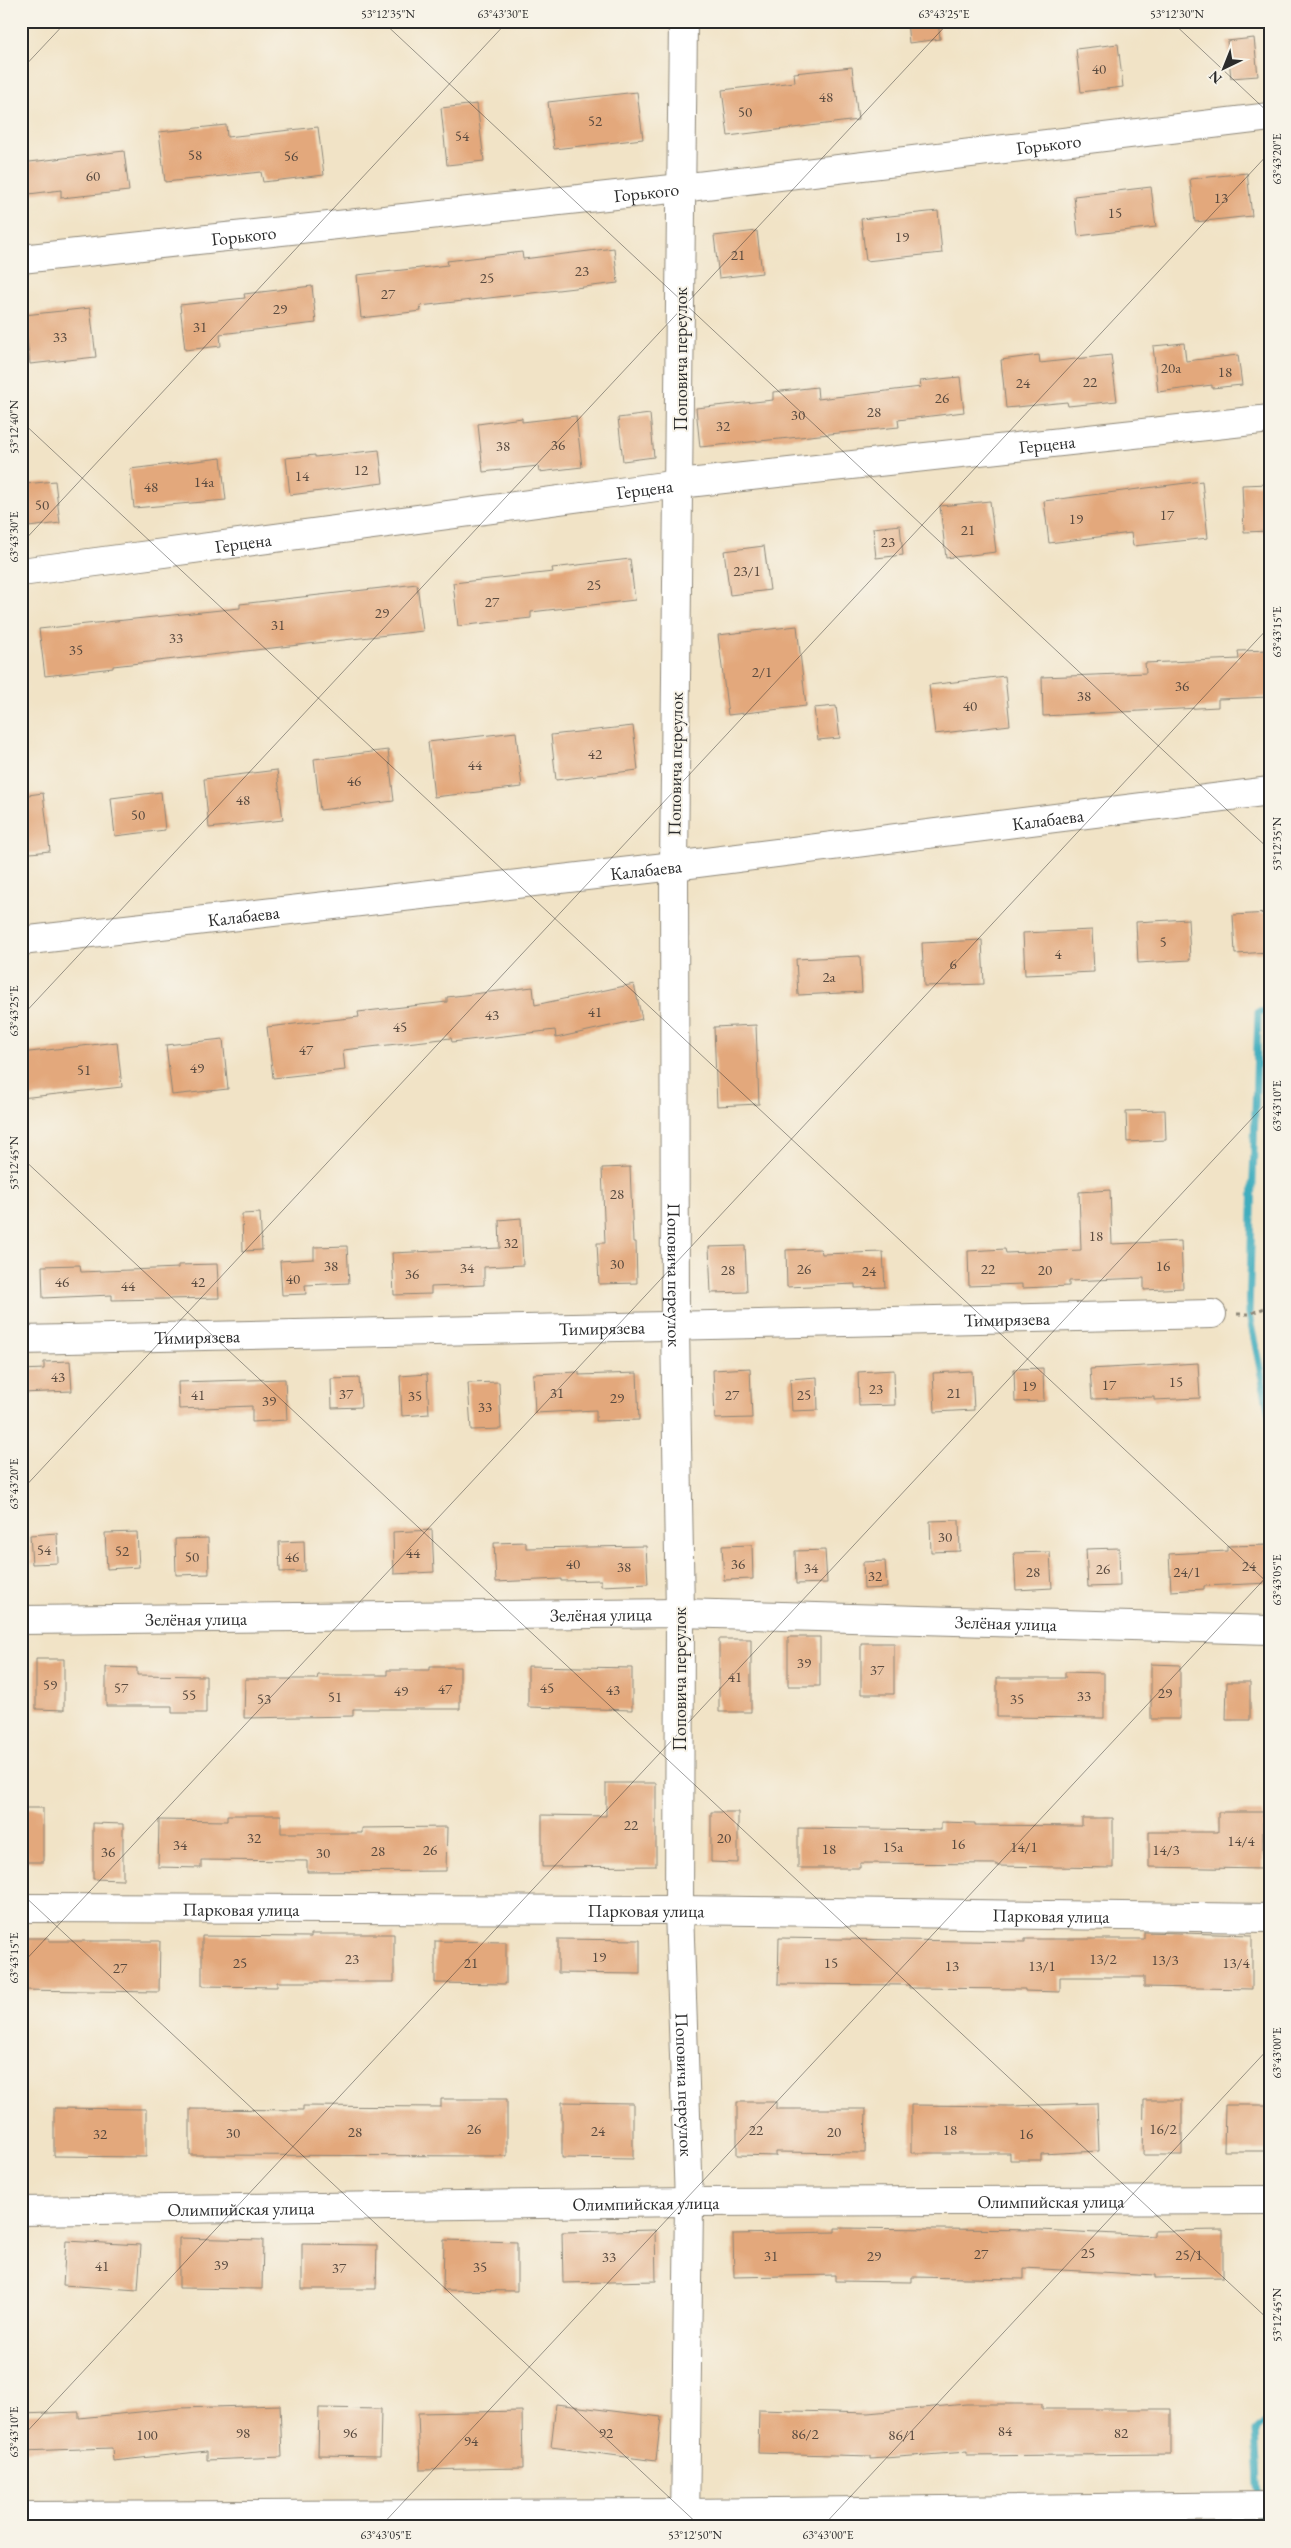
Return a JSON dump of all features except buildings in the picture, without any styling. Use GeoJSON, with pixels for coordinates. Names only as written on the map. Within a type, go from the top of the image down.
{"type":"FeatureCollection","features":[{"type":"Feature","properties":{"kind":"street","name":"Поповича переулок"},"geometry":{"type":"LineString","coordinates":[[683,21],[674,866],[675,1327],[680,1613],[679,1910],[689,2202],[685,2520]]}},
{"type":"Feature","properties":{"kind":"street","name":"Горького"},"geometry":{"type":"LineString","coordinates":[[21,259],[681,188],[1270,117]]}},
{"type":"Feature","properties":{"kind":"street","name":"Герцена"},"geometry":{"type":"LineString","coordinates":[[21,572],[679,484],[1270,419]]}},
{"type":"Feature","properties":{"kind":"street","name":"Калабаева"},"geometry":{"type":"LineString","coordinates":[[21,941],[674,866],[1270,791]]}},
{"type":"Feature","properties":{"kind":"street","name":"Тимирязева"},"geometry":{"type":"LineString","coordinates":[[21,1340],[1212,1314]]}},
{"type":"Feature","properties":{"kind":"street","name":"Зелёная улица"},"geometry":{"type":"LineString","coordinates":[[21,1620],[680,1613],[1270,1630]]}},
{"type":"Feature","properties":{"kind":"street","name":"Парковая улица"},"geometry":{"type":"LineString","coordinates":[[21,1908],[679,1910],[1270,1918]]}},
{"type":"Feature","properties":{"kind":"street","name":"Олимпийская улица"},"geometry":{"type":"LineString","coordinates":[[21,2211],[689,2202],[1270,2200]]}},
{"type":"Feature","properties":{"kind":"street"},"geometry":{"type":"LineString","coordinates":[[21,2516],[685,2520],[1270,2506]]}},
{"type":"Feature","properties":{"kind":"path"},"geometry":{"type":"LineString","coordinates":[[1212,1314],[1249,1314],[1270,1306]]}},
{"type":"Feature","properties":{"kind":"waterway"},"geometry":{"type":"LineString","coordinates":[[1270,1011],[1258,1012],[1249,1314],[1270,1419]]}},
{"type":"Feature","properties":{"kind":"waterway"},"geometry":{"type":"LineString","coordinates":[[1259,2500],[1255,2430],[1270,2416]]}},
{"type":"Feature","properties":{"kind":"waterway"},"geometry":{"type":"LineString","coordinates":[[1259,2513],[1260,2527]]}}]}
